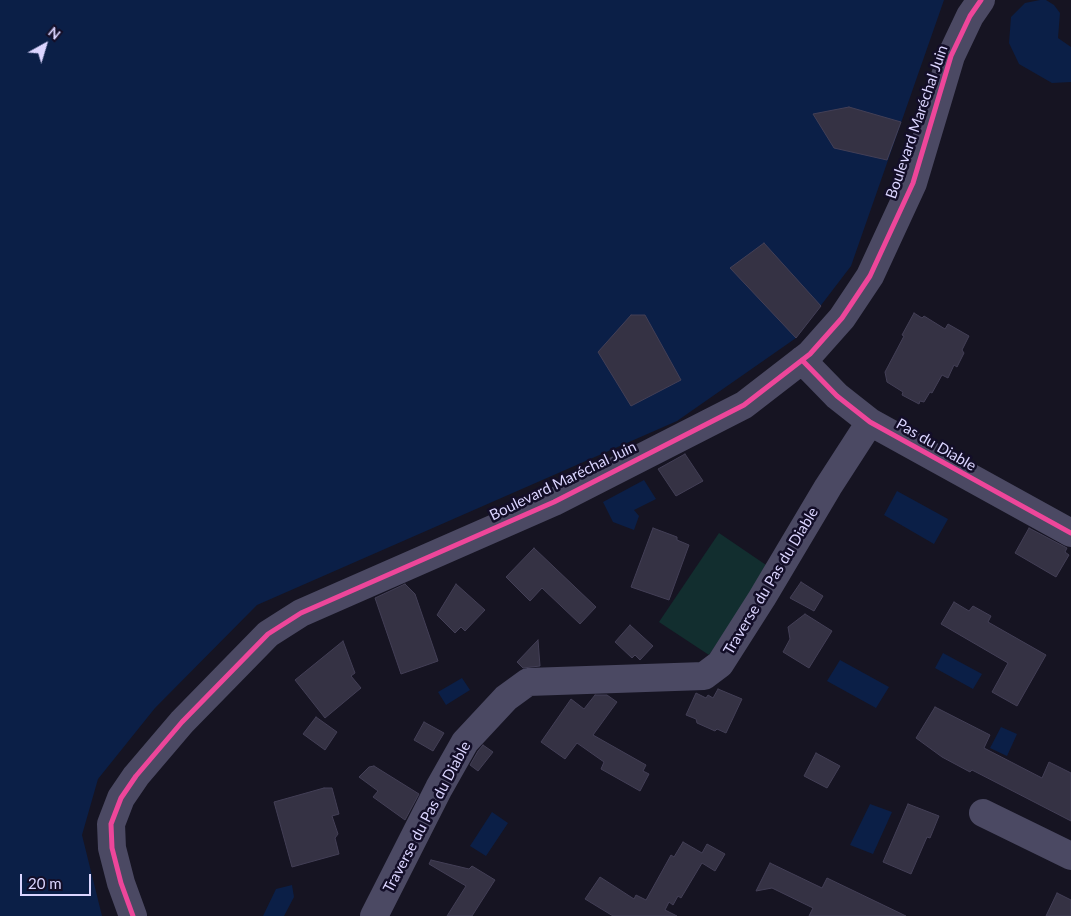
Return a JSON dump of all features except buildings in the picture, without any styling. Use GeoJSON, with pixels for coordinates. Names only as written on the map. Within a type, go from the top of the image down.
{"type":"FeatureCollection","features":[{"type":"Feature","properties":{"kind":"street","name":"Boulevard Maréchal Juin"},"geometry":{"type":"LineString","coordinates":[[133,916],[112,848],[111,824],[121,798],[136,776],[182,722],[268,634],[301,613],[563,498],[744,405],[810,354],[842,318],[870,276],[913,183],[951,56],[970,16],[981,0]]}},
{"type":"Feature","properties":{"kind":"street","name":"Pas du Diable"},"geometry":{"type":"LineString","coordinates":[[802,360],[837,396],[870,422],[1071,533]]}},
{"type":"Feature","properties":{"kind":"street","name":"Traverse du Pas du Diable"},"geometry":{"type":"LineString","coordinates":[[374,916],[439,788],[465,742],[506,698],[528,682],[704,676],[720,664],[870,422]]}},
{"type":"Feature","properties":{"kind":"street"},"geometry":{"type":"LineString","coordinates":[[983,813],[1071,856]]}},
{"type":"Feature","properties":{"kind":"green space"},"geometry":{"type":"Polygon","coordinates":[[[719,533],[769,567],[709,655],[659,622],[719,533]]]}},
{"type":"Feature","properties":{"kind":"water"},"geometry":{"type":"Polygon","coordinates":[[[0,0],[944,0],[851,266],[796,338],[677,421],[257,605],[155,708],[98,779],[82,835],[102,916],[0,916],[0,0]]]}},
{"type":"Feature","properties":{"kind":"water"},"geometry":{"type":"Polygon","coordinates":[[[1046,0],[1054,5],[1060,13],[1058,38],[1071,47],[1071,82],[1052,83],[1019,64],[1009,43],[1011,17],[1025,3],[1046,0]]]}},
{"type":"Feature","properties":{"kind":"water"},"geometry":{"type":"Polygon","coordinates":[[[644,480],[656,499],[634,510],[639,516],[634,530],[613,522],[603,502],[644,480]]]}},
{"type":"Feature","properties":{"kind":"water"},"geometry":{"type":"Polygon","coordinates":[[[897,491],[948,519],[934,544],[884,515],[897,491]]]}},
{"type":"Feature","properties":{"kind":"water"},"geometry":{"type":"Polygon","coordinates":[[[943,653],[982,674],[973,689],[935,668],[943,653]]]}},
{"type":"Feature","properties":{"kind":"water"},"geometry":{"type":"Polygon","coordinates":[[[840,660],[889,687],[876,708],[827,681],[840,660]]]}},
{"type":"Feature","properties":{"kind":"water"},"geometry":{"type":"Polygon","coordinates":[[[462,678],[470,690],[446,705],[438,692],[462,678]]]}},
{"type":"Feature","properties":{"kind":"water"},"geometry":{"type":"Polygon","coordinates":[[[1001,727],[1017,734],[1007,756],[990,748],[1001,727]]]}},
{"type":"Feature","properties":{"kind":"water"},"geometry":{"type":"Polygon","coordinates":[[[870,804],[892,812],[873,854],[850,845],[870,804]]]}},
{"type":"Feature","properties":{"kind":"water"},"geometry":{"type":"Polygon","coordinates":[[[492,812],[508,823],[486,856],[470,846],[492,812]]]}},
{"type":"Feature","properties":{"kind":"water"},"geometry":{"type":"Polygon","coordinates":[[[292,885],[294,897],[284,916],[263,916],[276,889],[292,885]]]}},
{"type":"Feature","properties":{"kind":"cycle path"},"geometry":{"type":"LineString","coordinates":[[133,916],[121,883],[112,848],[111,824],[121,798],[136,776],[182,722],[268,634],[301,613],[554,502],[744,405],[810,354],[842,318],[870,276],[913,183],[951,56],[970,16],[981,0]]}},
{"type":"Feature","properties":{"kind":"cycle path"},"geometry":{"type":"LineString","coordinates":[[802,360],[837,396],[870,422],[1071,533]]}}]}
